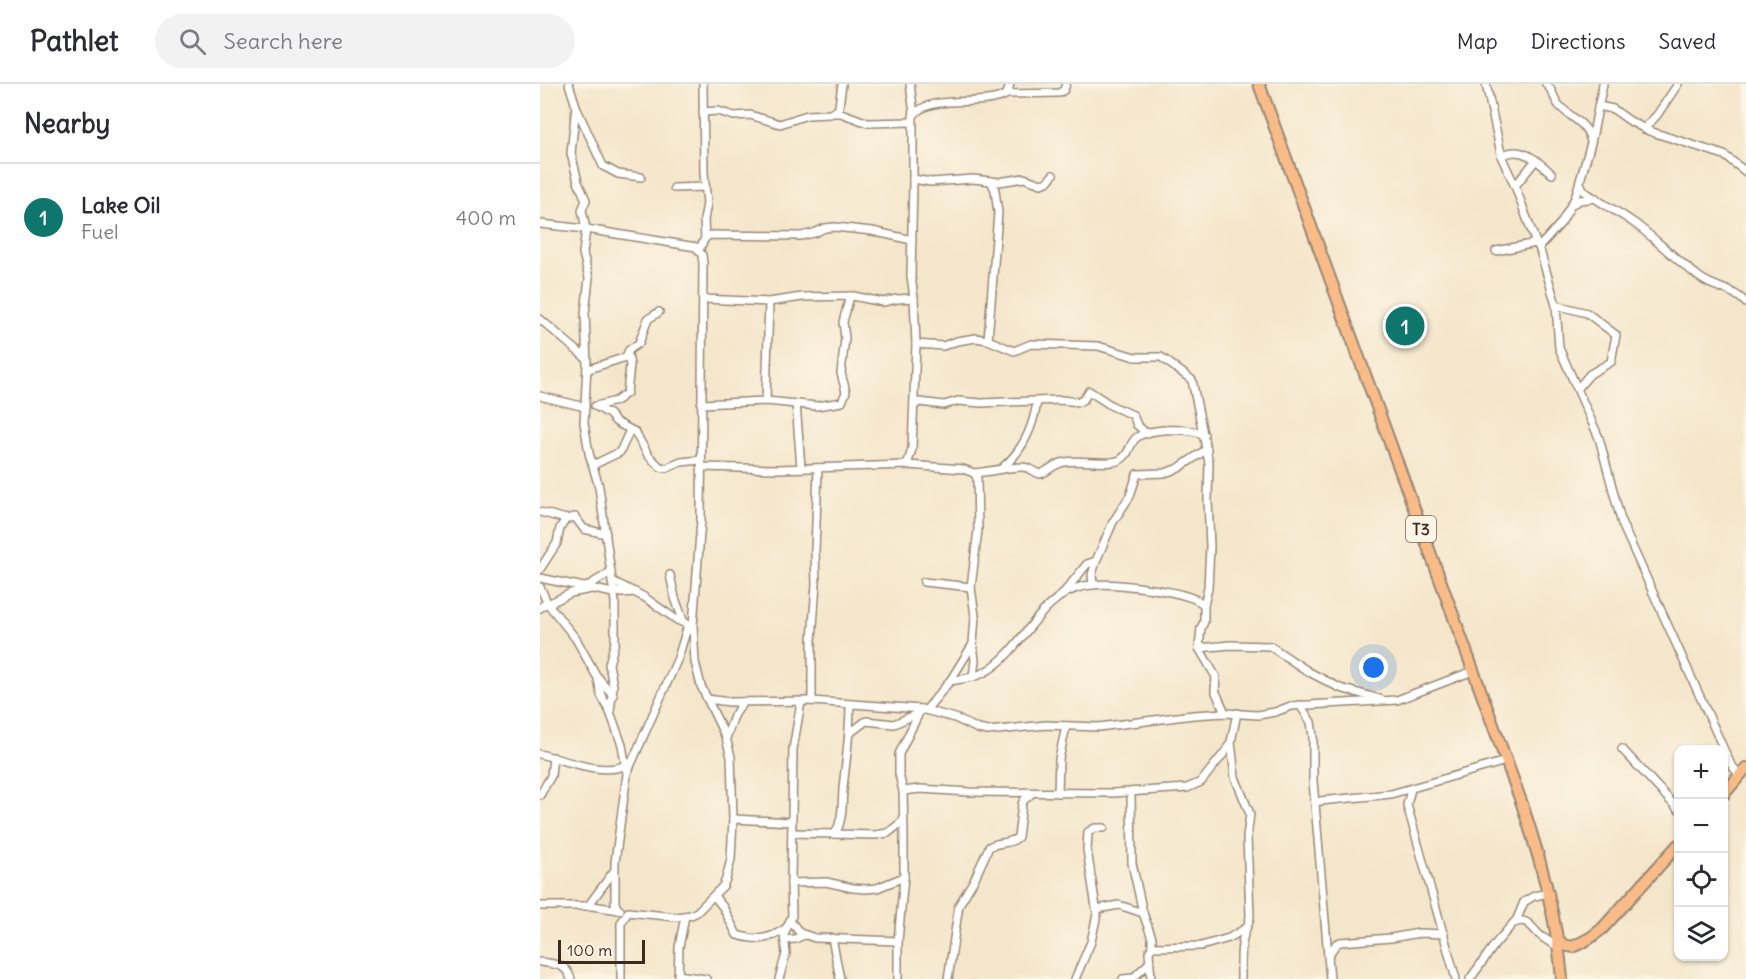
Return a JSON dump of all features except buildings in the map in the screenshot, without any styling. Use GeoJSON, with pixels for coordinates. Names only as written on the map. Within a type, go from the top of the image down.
{"type":"FeatureCollection","features":[{"type":"Feature","properties":{"kind":"main road","name":"T3"},"geometry":{"type":"LineString","coordinates":[[1259,84],[1522,804],[1549,893],[1559,944],[1562,979]]}},
{"type":"Feature","properties":{"kind":"main road"},"geometry":{"type":"LineString","coordinates":[[1728,789],[1743,772]]}},
{"type":"Feature","properties":{"kind":"main road"},"geometry":{"type":"LineString","coordinates":[[1559,944],[1573,947],[1596,934],[1674,849]]}},
{"type":"Feature","properties":{"kind":"street"},"geometry":{"type":"LineString","coordinates":[[569,84],[589,138],[603,166],[618,174],[641,177]]}},
{"type":"Feature","properties":{"kind":"street"},"geometry":{"type":"LineString","coordinates":[[703,84],[707,203],[704,220],[705,238]]}},
{"type":"Feature","properties":{"kind":"street"},"geometry":{"type":"LineString","coordinates":[[833,113],[839,106],[842,84]]}},
{"type":"Feature","properties":{"kind":"street"},"geometry":{"type":"LineString","coordinates":[[907,465],[912,449],[916,344],[911,276],[913,118],[910,84]]}},
{"type":"Feature","properties":{"kind":"street"},"geometry":{"type":"LineString","coordinates":[[1007,94],[1010,84]]}},
{"type":"Feature","properties":{"kind":"street"},"geometry":{"type":"LineString","coordinates":[[703,112],[714,110],[734,116],[750,115],[780,124],[807,115],[841,113],[868,123],[913,118],[919,110],[936,104],[970,103],[998,99],[1007,94],[1059,93],[1064,90],[1066,84]]}},
{"type":"Feature","properties":{"kind":"street"},"geometry":{"type":"LineString","coordinates":[[1486,84],[1501,156],[1537,245],[1556,305],[1559,348],[1599,438],[1622,524],[1730,763],[1743,772]]}},
{"type":"Feature","properties":{"kind":"street"},"geometry":{"type":"LineString","coordinates":[[1546,84],[1559,105],[1588,130],[1591,143]]}},
{"type":"Feature","properties":{"kind":"street"},"geometry":{"type":"LineString","coordinates":[[1496,251],[1537,245],[1561,223],[1572,205],[1580,183],[1582,166],[1591,143],[1603,84]]}},
{"type":"Feature","properties":{"kind":"street"},"geometry":{"type":"LineString","coordinates":[[1644,129],[1657,115],[1678,84]]}},
{"type":"Feature","properties":{"kind":"street"},"geometry":{"type":"LineString","coordinates":[[1598,105],[1613,109],[1644,129],[1724,155],[1746,172]]}},
{"type":"Feature","properties":{"kind":"street"},"geometry":{"type":"LineString","coordinates":[[576,106],[572,153],[578,182],[585,198],[582,210],[586,229],[583,253],[589,278],[585,313],[586,436],[599,487],[613,592],[615,642],[609,664],[613,678],[610,712]]}},
{"type":"Feature","properties":{"kind":"street"},"geometry":{"type":"LineString","coordinates":[[1501,156],[1513,150],[1536,160],[1552,174]]}},
{"type":"Feature","properties":{"kind":"street"},"geometry":{"type":"LineString","coordinates":[[1515,186],[1536,160]]}},
{"type":"Feature","properties":{"kind":"street"},"geometry":{"type":"LineString","coordinates":[[912,179],[931,182],[965,179],[1006,182],[1024,178],[1041,184],[1047,182],[1053,175]]}},
{"type":"Feature","properties":{"kind":"street"},"geometry":{"type":"LineString","coordinates":[[988,340],[998,213],[991,181]]}},
{"type":"Feature","properties":{"kind":"street"},"geometry":{"type":"LineString","coordinates":[[1580,183],[1584,191],[1643,230],[1658,245],[1703,279],[1713,286],[1735,293],[1746,303]]}},
{"type":"Feature","properties":{"kind":"street"},"geometry":{"type":"LineString","coordinates":[[674,188],[705,187]]}},
{"type":"Feature","properties":{"kind":"street"},"geometry":{"type":"LineString","coordinates":[[1572,205],[1580,200],[1596,198]]}},
{"type":"Feature","properties":{"kind":"street"},"geometry":{"type":"LineString","coordinates":[[540,224],[696,247],[703,263],[701,520],[689,625],[678,658],[627,774]]}},
{"type":"Feature","properties":{"kind":"street"},"geometry":{"type":"LineString","coordinates":[[699,250],[705,238],[710,234],[801,236],[835,226],[912,240]]}},
{"type":"Feature","properties":{"kind":"street"},"geometry":{"type":"LineString","coordinates":[[704,299],[769,302],[802,297],[850,296],[882,302],[897,298],[914,298]]}},
{"type":"Feature","properties":{"kind":"street"},"geometry":{"type":"LineString","coordinates":[[701,404],[766,401],[828,405],[839,403],[844,399],[846,386],[841,368],[845,338],[843,322],[850,296]]}},
{"type":"Feature","properties":{"kind":"street"},"geometry":{"type":"LineString","coordinates":[[766,401],[769,302]]}},
{"type":"Feature","properties":{"kind":"street"},"geometry":{"type":"LineString","coordinates":[[1556,305],[1587,313],[1616,335],[1611,362],[1586,377],[1578,388]]}},
{"type":"Feature","properties":{"kind":"street"},"geometry":{"type":"LineString","coordinates":[[540,396],[585,408],[616,401],[627,393],[629,350],[639,343],[646,321],[659,312]]}},
{"type":"Feature","properties":{"kind":"street"},"geometry":{"type":"LineString","coordinates":[[540,319],[587,359]]}},
{"type":"Feature","properties":{"kind":"street"},"geometry":{"type":"LineString","coordinates":[[916,344],[943,346],[968,339],[988,340],[1014,351],[1031,344],[1098,346],[1135,357],[1157,356],[1167,361],[1194,383],[1196,408],[1207,449],[1210,546],[1208,588],[1199,648],[1216,677],[1215,690],[1225,713]]}},
{"type":"Feature","properties":{"kind":"street"},"geometry":{"type":"LineString","coordinates":[[587,372],[628,355]]}},
{"type":"Feature","properties":{"kind":"street"},"geometry":{"type":"LineString","coordinates":[[914,405],[919,402],[944,405],[958,401],[981,403],[1079,402],[1084,399],[1086,392],[1090,391],[1112,406],[1133,415],[1137,425],[1147,434]]}},
{"type":"Feature","properties":{"kind":"street"},"geometry":{"type":"LineString","coordinates":[[1000,469],[1009,463],[1022,446],[1032,424],[1037,402]]}},
{"type":"Feature","properties":{"kind":"street"},"geometry":{"type":"LineString","coordinates":[[796,404],[801,467]]}},
{"type":"Feature","properties":{"kind":"street"},"geometry":{"type":"LineString","coordinates":[[595,406],[636,434],[648,455],[660,467],[667,468],[681,462],[778,469],[907,465],[974,473],[1026,468],[1040,474],[1064,462],[1116,461],[1125,457],[1135,439],[1147,434],[1171,429],[1198,432],[1204,435]]}},
{"type":"Feature","properties":{"kind":"street"},"geometry":{"type":"LineString","coordinates":[[593,465],[620,452],[630,430]]}},
{"type":"Feature","properties":{"kind":"street"},"geometry":{"type":"LineString","coordinates":[[1093,585],[1092,575],[1096,561],[1113,522],[1130,496],[1137,474],[1165,473],[1183,467],[1207,449]]}},
{"type":"Feature","properties":{"kind":"street"},"geometry":{"type":"LineString","coordinates":[[812,701],[818,468]]}},
{"type":"Feature","properties":{"kind":"street"},"geometry":{"type":"LineString","coordinates":[[973,677],[975,616],[971,587],[975,571],[978,530],[977,478],[974,473]]}},
{"type":"Feature","properties":{"kind":"street"},"geometry":{"type":"LineString","coordinates":[[540,512],[566,519],[575,517],[584,529],[606,534]]}},
{"type":"Feature","properties":{"kind":"street"},"geometry":{"type":"LineString","coordinates":[[540,569],[557,543],[560,528],[566,519]]}},
{"type":"Feature","properties":{"kind":"street"},"geometry":{"type":"LineString","coordinates":[[950,681],[973,677],[988,671],[1061,597],[1087,564],[1096,561]]}},
{"type":"Feature","properties":{"kind":"street"},"geometry":{"type":"LineString","coordinates":[[585,587],[611,572]]}},
{"type":"Feature","properties":{"kind":"street"},"geometry":{"type":"LineString","coordinates":[[540,906],[588,906],[628,912],[685,916],[697,912],[723,886],[730,868],[733,819],[730,757],[726,738],[701,686],[689,625],[676,604],[670,574]]}},
{"type":"Feature","properties":{"kind":"street"},"geometry":{"type":"LineString","coordinates":[[540,578],[613,592],[635,592]]}},
{"type":"Feature","properties":{"kind":"street"},"geometry":{"type":"LineString","coordinates":[[612,581],[635,592],[689,625]]}},
{"type":"Feature","properties":{"kind":"street"},"geometry":{"type":"LineString","coordinates":[[924,582],[971,587]]}},
{"type":"Feature","properties":{"kind":"street"},"geometry":{"type":"LineString","coordinates":[[1061,597],[1079,588],[1093,585],[1122,586],[1162,590],[1198,599],[1204,605]]}},
{"type":"Feature","properties":{"kind":"street"},"geometry":{"type":"LineString","coordinates":[[540,587],[548,603],[576,639],[596,675],[613,695]]}},
{"type":"Feature","properties":{"kind":"street"},"geometry":{"type":"LineString","coordinates":[[540,608],[570,593],[596,589]]}},
{"type":"Feature","properties":{"kind":"street"},"geometry":{"type":"LineString","coordinates":[[898,979],[898,941],[904,877],[903,791],[899,774],[899,754],[922,711],[950,681],[973,644]]}},
{"type":"Feature","properties":{"kind":"street"},"geometry":{"type":"LineString","coordinates":[[1199,648],[1230,645],[1270,646],[1309,672],[1340,688],[1384,700]]}},
{"type":"Feature","properties":{"kind":"street"},"geometry":{"type":"LineString","coordinates":[[707,699],[743,702],[812,701],[922,711],[955,718],[987,731],[1028,726],[1099,727],[1193,715],[1268,713],[1300,705],[1407,698],[1418,691],[1473,671]]}},
{"type":"Feature","properties":{"kind":"street"},"geometry":{"type":"LineString","coordinates":[[596,675],[601,695],[622,745],[627,774],[614,871],[615,903],[618,910]]}},
{"type":"Feature","properties":{"kind":"street"},"geometry":{"type":"LineString","coordinates":[[726,738],[734,716],[743,702]]}},
{"type":"Feature","properties":{"kind":"street"},"geometry":{"type":"LineString","coordinates":[[779,979],[786,954],[785,940],[792,911],[793,749],[801,702]]}},
{"type":"Feature","properties":{"kind":"street"},"geometry":{"type":"LineString","coordinates":[[835,834],[843,815],[850,704]]}},
{"type":"Feature","properties":{"kind":"street"},"geometry":{"type":"LineString","coordinates":[[1300,705],[1311,722],[1315,803],[1330,979]]}},
{"type":"Feature","properties":{"kind":"street"},"geometry":{"type":"LineString","coordinates":[[850,732],[866,721],[894,724],[922,711]]}},
{"type":"Feature","properties":{"kind":"street"},"geometry":{"type":"LineString","coordinates":[[1152,947],[1201,946],[1229,938],[1250,924],[1247,843],[1250,813],[1235,777],[1231,742],[1237,713]]}},
{"type":"Feature","properties":{"kind":"street"},"geometry":{"type":"LineString","coordinates":[[1058,793],[1059,759],[1066,726]]}},
{"type":"Feature","properties":{"kind":"street"},"geometry":{"type":"LineString","coordinates":[[903,791],[920,789],[1034,793],[1131,792],[1194,787],[1205,779],[1231,742]]}},
{"type":"Feature","properties":{"kind":"street"},"geometry":{"type":"LineString","coordinates":[[1622,749],[1674,805]]}},
{"type":"Feature","properties":{"kind":"street"},"geometry":{"type":"LineString","coordinates":[[540,754],[610,769],[626,765]]}},
{"type":"Feature","properties":{"kind":"street"},"geometry":{"type":"LineString","coordinates":[[540,795],[551,776],[553,757]]}},
{"type":"Feature","properties":{"kind":"street"},"geometry":{"type":"LineString","coordinates":[[1315,803],[1366,798],[1411,789],[1506,761]]}},
{"type":"Feature","properties":{"kind":"street"},"geometry":{"type":"LineString","coordinates":[[1411,789],[1407,805],[1456,979]]}},
{"type":"Feature","properties":{"kind":"street"},"geometry":{"type":"LineString","coordinates":[[1131,792],[1132,863],[1143,912],[1152,939],[1148,964],[1151,979]]}},
{"type":"Feature","properties":{"kind":"street"},"geometry":{"type":"LineString","coordinates":[[948,979],[959,905],[974,880],[989,847],[994,843],[1011,842],[1018,837],[1022,804],[1027,796],[1034,793]]}},
{"type":"Feature","properties":{"kind":"street"},"geometry":{"type":"LineString","coordinates":[[733,819],[792,822]]}},
{"type":"Feature","properties":{"kind":"street"},"geometry":{"type":"LineString","coordinates":[[792,833],[882,834],[891,831],[903,821]]}},
{"type":"Feature","properties":{"kind":"street"},"geometry":{"type":"LineString","coordinates":[[1075,979],[1093,934],[1097,909],[1092,892],[1087,841],[1090,829],[1104,828]]}},
{"type":"Feature","properties":{"kind":"street"},"geometry":{"type":"LineString","coordinates":[[588,906],[614,871]]}},
{"type":"Feature","properties":{"kind":"street"},"geometry":{"type":"LineString","coordinates":[[791,883],[826,882],[866,889],[877,888],[904,877]]}},
{"type":"Feature","properties":{"kind":"street"},"geometry":{"type":"LineString","coordinates":[[1470,979],[1514,923],[1524,902],[1549,893]]}},
{"type":"Feature","properties":{"kind":"street"},"geometry":{"type":"LineString","coordinates":[[714,896],[723,907],[737,935],[770,938],[788,925]]}},
{"type":"Feature","properties":{"kind":"street"},"geometry":{"type":"LineString","coordinates":[[1097,909],[1119,905],[1143,912]]}},
{"type":"Feature","properties":{"kind":"street"},"geometry":{"type":"LineString","coordinates":[[621,979],[621,923],[628,912]]}},
{"type":"Feature","properties":{"kind":"street"},"geometry":{"type":"LineString","coordinates":[[685,916],[679,947],[678,977],[706,979]]}},
{"type":"Feature","properties":{"kind":"street"},"geometry":{"type":"LineString","coordinates":[[1514,923],[1528,922],[1539,935],[1559,944]]}},
{"type":"Feature","properties":{"kind":"street"},"geometry":{"type":"LineString","coordinates":[[788,925],[804,935],[832,939],[898,941]]}},
{"type":"Feature","properties":{"kind":"street"},"geometry":{"type":"LineString","coordinates":[[1241,979],[1246,928]]}},
{"type":"Feature","properties":{"kind":"street"},"geometry":{"type":"LineString","coordinates":[[1328,956],[1340,942],[1419,933],[1444,934]]}},
{"type":"Feature","properties":{"kind":"street"},"geometry":{"type":"LineString","coordinates":[[785,940],[804,935]]}},
{"type":"Feature","properties":{"kind":"street"},"geometry":{"type":"LineString","coordinates":[[832,939],[840,979]]}},
{"type":"Feature","properties":{"kind":"street"},"geometry":{"type":"LineString","coordinates":[[540,962],[560,964],[567,970],[571,979]]}},
{"type":"Feature","properties":{"kind":"street"},"geometry":{"type":"LineString","coordinates":[[1123,979],[1133,978],[1148,964]]}},
{"type":"Feature","properties":{"kind":"place","name":"Lake Oil"},"geometry":{"type":"Point","coordinates":[1405,326]}}]}
